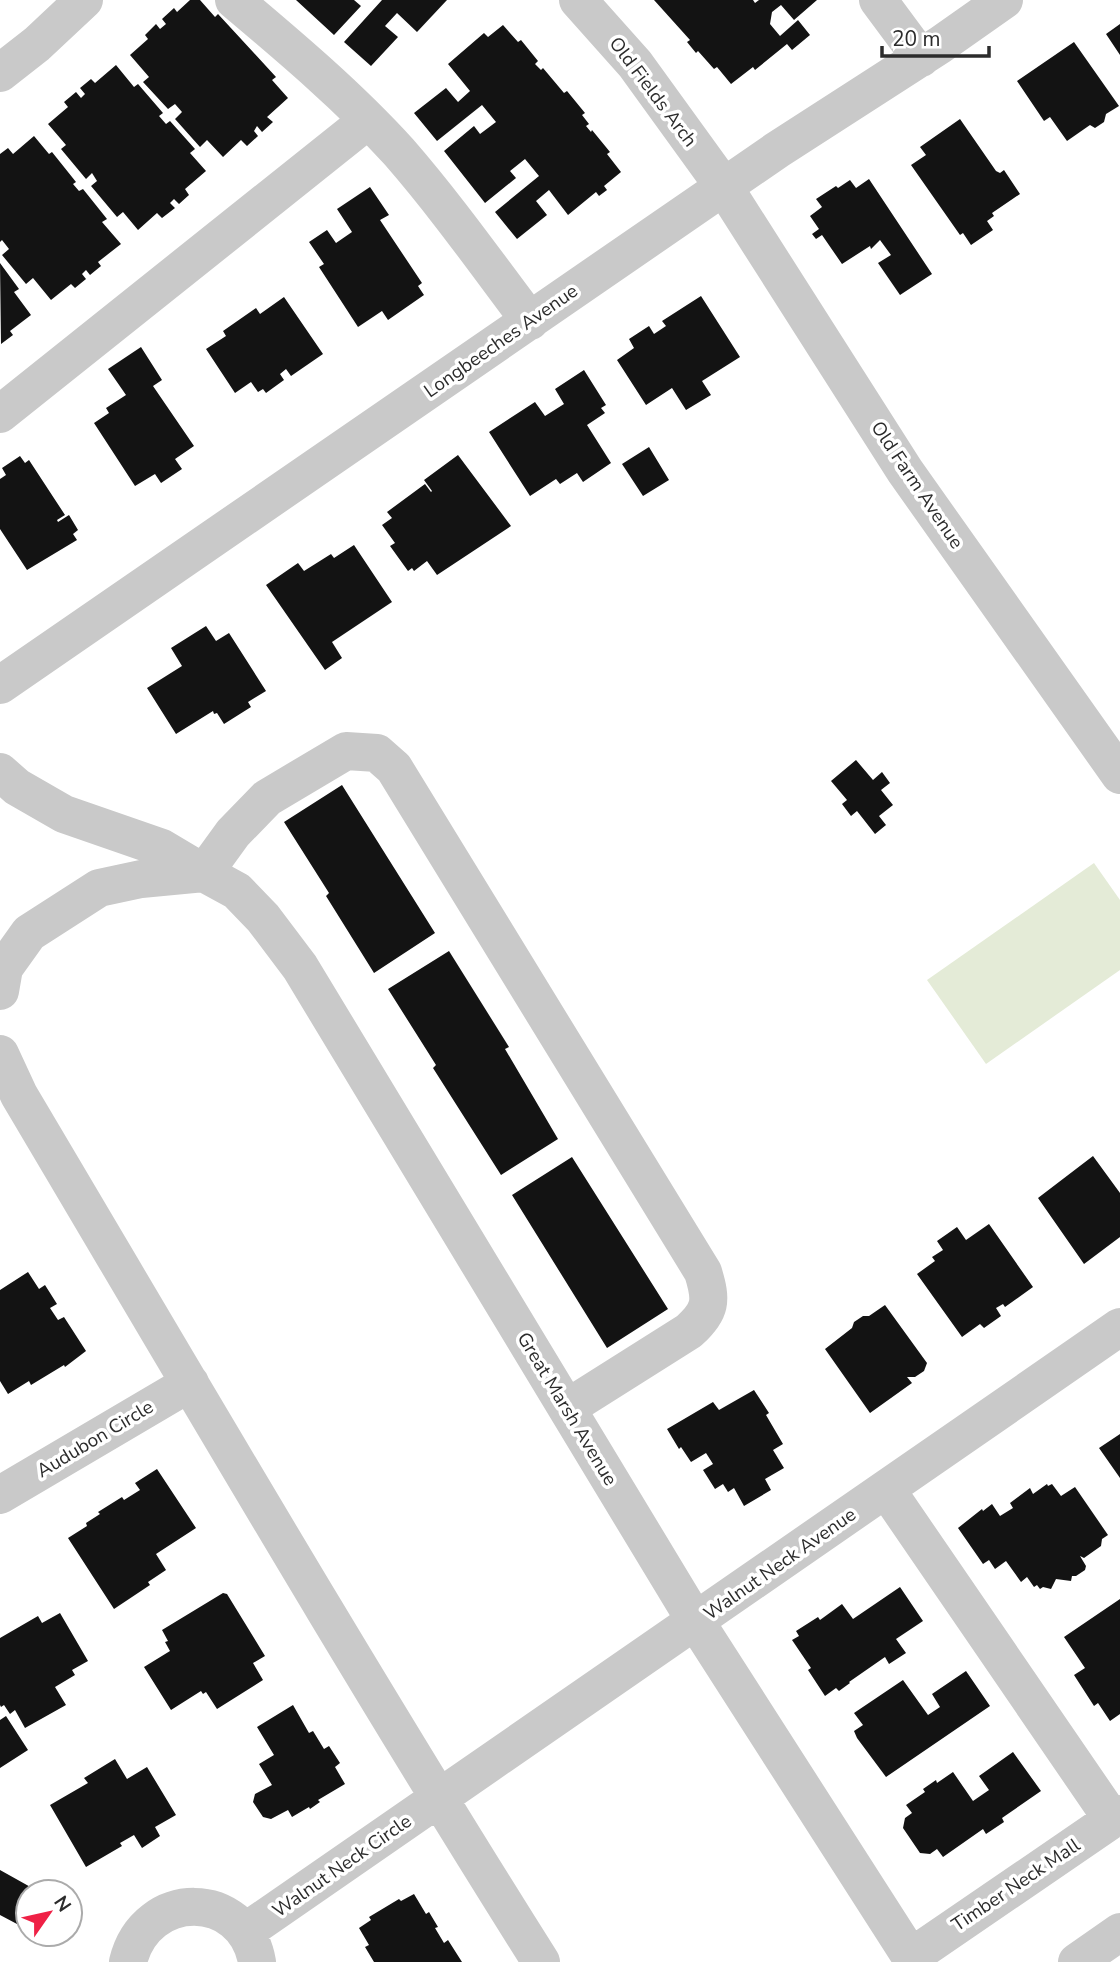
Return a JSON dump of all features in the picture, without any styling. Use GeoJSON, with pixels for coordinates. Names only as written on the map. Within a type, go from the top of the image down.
{"type":"FeatureCollection","features":[{"type":"Feature","properties":{"kind":"street"},"geometry":{"type":"LineString","coordinates":[[0,73],[37,44],[84,0]]}},
{"type":"Feature","properties":{"kind":"street"},"geometry":{"type":"LineString","coordinates":[[234,0],[332,84],[398,151],[453,217],[530,321]]}},
{"type":"Feature","properties":{"kind":"street","name":"Old Fields Arch"},"geometry":{"type":"LineString","coordinates":[[578,0],[635,64],[724,187]]}},
{"type":"Feature","properties":{"kind":"street"},"geometry":{"type":"LineString","coordinates":[[878,0],[921,58]]}},
{"type":"Feature","properties":{"kind":"street","name":"Longbeeches Avenue"},"geometry":{"type":"LineString","coordinates":[[0,685],[777,150],[921,58],[1004,0]]}},
{"type":"Feature","properties":{"kind":"street"},"geometry":{"type":"LineString","coordinates":[[0,414],[367,121]]}},
{"type":"Feature","properties":{"kind":"street","name":"Old Farm Avenue"},"geometry":{"type":"LineString","coordinates":[[724,187],[905,471],[1120,775]]}},
{"type":"Feature","properties":{"kind":"street"},"geometry":{"type":"LineString","coordinates":[[0,991],[4,968],[29,933],[99,888],[141,878],[204,873],[233,833],[267,798],[346,751],[377,753],[394,768],[703,1272],[708,1289],[709,1306],[703,1319],[689,1331],[567,1408]]}},
{"type":"Feature","properties":{"kind":"street","name":"Great Marsh Avenue"},"geometry":{"type":"LineString","coordinates":[[0,772],[17,788],[64,814],[162,848],[237,891],[263,918],[300,967],[696,1622],[913,1959]]}},
{"type":"Feature","properties":{"kind":"street"},"geometry":{"type":"LineString","coordinates":[[0,1054],[19,1095],[190,1383],[438,1799],[541,1962]]}},
{"type":"Feature","properties":{"kind":"street","name":"Walnut Neck Avenue"},"geometry":{"type":"LineString","coordinates":[[438,1799],[1120,1327]]}},
{"type":"Feature","properties":{"kind":"street","name":"Audubon Circle"},"geometry":{"type":"LineString","coordinates":[[0,1496],[190,1383]]}},
{"type":"Feature","properties":{"kind":"street"},"geometry":{"type":"LineString","coordinates":[[887,1489],[1116,1816]]}},
{"type":"Feature","properties":{"kind":"street","name":"Walnut Neck Circle"},"geometry":{"type":"LineString","coordinates":[[251,1947],[438,1799]]}},
{"type":"Feature","properties":{"kind":"street","name":"Timber Neck Mall"},"geometry":{"type":"LineString","coordinates":[[913,1959],[1116,1816]]}},
{"type":"Feature","properties":{"kind":"street"},"geometry":{"type":"LineString","coordinates":[[128,1962],[132,1946],[145,1927],[163,1913],[185,1907],[207,1908],[228,1917],[251,1947]]}},
{"type":"Feature","properties":{"kind":"street"},"geometry":{"type":"LineString","coordinates":[[1077,1962],[1120,1932]]}},
{"type":"Feature","properties":{"kind":"green space"},"geometry":{"type":"Polygon","coordinates":[[[1094,863],[1120,900],[1120,970],[986,1064],[927,980],[1094,863]]]}},
{"type":"Feature","properties":{"kind":"building"},"geometry":{"type":"Polygon","coordinates":[[[190,0],[200,0],[215,17],[218,14],[276,77],[272,80],[288,98],[267,117],[273,122],[262,132],[257,126],[254,131],[258,136],[247,146],[241,140],[223,157],[207,140],[200,147],[175,119],[182,112],[175,104],[168,109],[143,82],[149,77],[130,55],[148,39],[145,35],[156,24],[160,29],[166,24],[162,19],[174,8],[177,12],[190,0]]]}},
{"type":"Feature","properties":{"kind":"building"},"geometry":{"type":"Polygon","coordinates":[[[296,0],[354,0],[361,6],[334,35],[296,0]]]}},
{"type":"Feature","properties":{"kind":"building"},"geometry":{"type":"Polygon","coordinates":[[[382,0],[447,0],[417,32],[397,13],[385,26],[398,37],[371,66],[344,42],[382,0]]]}},
{"type":"Feature","properties":{"kind":"building"},"geometry":{"type":"Polygon","coordinates":[[[654,0],[753,0],[755,3],[759,0],[817,0],[794,20],[781,5],[772,12],[770,24],[780,36],[798,20],[810,35],[792,50],[787,44],[755,70],[753,67],[731,84],[717,67],[714,69],[698,51],[696,53],[687,42],[690,40],[654,0]]]}},
{"type":"Feature","properties":{"kind":"building"},"geometry":{"type":"Polygon","coordinates":[[[1120,24],[1120,55],[1106,34],[1120,24]]]}},
{"type":"Feature","properties":{"kind":"building"},"geometry":{"type":"Polygon","coordinates":[[[503,25],[518,42],[521,40],[538,61],[535,64],[541,70],[543,68],[564,93],[567,91],[585,113],[582,115],[589,124],[586,126],[610,152],[607,154],[621,172],[604,186],[607,190],[599,196],[596,192],[568,215],[549,190],[536,201],[547,215],[517,239],[495,212],[539,176],[525,159],[510,171],[516,178],[485,203],[444,151],[474,126],[480,134],[496,122],[482,105],[437,141],[414,113],[446,88],[458,102],[470,91],[448,64],[484,33],[488,37],[503,25]]]}},
{"type":"Feature","properties":{"kind":"building"},"geometry":{"type":"Polygon","coordinates":[[[1074,42],[1119,106],[1106,114],[1104,122],[1095,128],[1090,125],[1067,141],[1050,117],[1044,121],[1017,81],[1074,42]]]}},
{"type":"Feature","properties":{"kind":"building"},"geometry":{"type":"Polygon","coordinates":[[[116,65],[134,87],[138,84],[163,113],[159,116],[166,124],[170,121],[195,149],[190,153],[206,171],[185,189],[189,195],[179,204],[174,199],[170,203],[175,208],[162,218],[157,213],[138,230],[123,212],[117,217],[91,186],[97,181],[92,173],[86,179],[61,149],[66,145],[48,124],[68,107],[64,102],[76,92],[81,98],[85,94],[80,88],[91,79],[95,83],[116,65]]]}},
{"type":"Feature","properties":{"kind":"building"},"geometry":{"type":"Polygon","coordinates":[[[960,119],[996,171],[1000,173],[1004,170],[1020,194],[992,213],[994,216],[987,221],[993,230],[971,245],[963,233],[960,235],[911,165],[926,155],[920,147],[960,119]]]}},
{"type":"Feature","properties":{"kind":"building"},"geometry":{"type":"Polygon","coordinates":[[[34,136],[49,154],[52,152],[76,182],[73,184],[79,191],[83,189],[107,219],[102,222],[121,244],[98,262],[101,266],[90,275],[86,270],[82,274],[86,279],[75,288],[71,284],[51,300],[33,278],[26,284],[2,255],[9,249],[2,240],[0,242],[0,154],[8,148],[13,154],[34,136]]]}},
{"type":"Feature","properties":{"kind":"building"},"geometry":{"type":"Polygon","coordinates":[[[869,179],[932,274],[900,295],[878,263],[891,255],[880,240],[871,249],[870,246],[842,264],[822,235],[816,239],[812,234],[819,229],[810,216],[822,207],[816,199],[850,180],[856,188],[869,179]]]}},
{"type":"Feature","properties":{"kind":"building"},"geometry":{"type":"Polygon","coordinates":[[[370,187],[389,215],[380,220],[422,283],[418,286],[424,295],[388,320],[382,311],[358,327],[319,267],[324,264],[309,242],[327,230],[336,243],[352,232],[337,209],[370,187]]]}},
{"type":"Feature","properties":{"kind":"building"},"geometry":{"type":"Polygon","coordinates":[[[0,263],[19,289],[14,292],[31,315],[10,331],[13,335],[1,344],[0,263]]]}},
{"type":"Feature","properties":{"kind":"building"},"geometry":{"type":"Polygon","coordinates":[[[701,296],[740,357],[702,381],[711,395],[686,410],[672,388],[646,405],[617,360],[634,348],[629,339],[649,326],[654,334],[666,326],[662,321],[701,296]]]}},
{"type":"Feature","properties":{"kind":"building"},"geometry":{"type":"Polygon","coordinates":[[[284,297],[323,354],[291,376],[286,369],[280,374],[284,380],[266,393],[263,389],[258,392],[251,382],[235,393],[206,349],[226,336],[223,331],[256,308],[260,314],[284,297]]]}},
{"type":"Feature","properties":{"kind":"building"},"geometry":{"type":"Polygon","coordinates":[[[141,347],[162,380],[153,386],[194,446],[175,459],[182,469],[161,483],[155,474],[135,486],[94,423],[109,413],[106,408],[126,395],[108,369],[141,347]]]}},
{"type":"Feature","properties":{"kind":"building"},"geometry":{"type":"Polygon","coordinates":[[[584,370],[606,405],[601,408],[605,413],[587,425],[611,463],[583,482],[577,473],[560,484],[556,479],[530,496],[489,432],[535,402],[545,416],[564,404],[555,389],[584,370]]]}},
{"type":"Feature","properties":{"kind":"building"},"geometry":{"type":"Polygon","coordinates":[[[649,447],[669,480],[643,496],[622,464],[649,447]]]}},
{"type":"Feature","properties":{"kind":"building"},"geometry":{"type":"Polygon","coordinates":[[[458,455],[511,526],[437,575],[427,561],[414,571],[412,568],[408,571],[390,546],[395,543],[382,525],[392,518],[387,512],[425,484],[431,492],[424,480],[458,455]]]}},
{"type":"Feature","properties":{"kind":"building"},"geometry":{"type":"Polygon","coordinates":[[[20,456],[25,463],[29,460],[65,515],[57,520],[58,522],[69,515],[78,530],[73,534],[77,540],[27,570],[0,529],[0,479],[6,475],[2,468],[20,456]]]}},
{"type":"Feature","properties":{"kind":"building"},"geometry":{"type":"Polygon","coordinates":[[[354,545],[392,602],[332,642],[342,658],[325,670],[266,585],[298,563],[304,571],[331,554],[334,558],[354,545]]]}},
{"type":"Feature","properties":{"kind":"building"},"geometry":{"type":"Polygon","coordinates":[[[206,626],[216,641],[229,633],[266,691],[248,702],[251,707],[224,724],[213,711],[176,734],[147,688],[182,666],[171,648],[206,626]]]}},
{"type":"Feature","properties":{"kind":"building"},"geometry":{"type":"Polygon","coordinates":[[[856,760],[873,780],[882,772],[890,783],[881,790],[893,805],[879,816],[886,825],[875,834],[857,811],[851,816],[842,804],[847,800],[831,781],[856,760]]]}},
{"type":"Feature","properties":{"kind":"building"},"geometry":{"type":"Polygon","coordinates":[[[342,785],[435,933],[374,973],[326,896],[329,893],[284,822],[342,785]]]}},
{"type":"Feature","properties":{"kind":"building"},"geometry":{"type":"Polygon","coordinates":[[[449,951],[509,1047],[505,1049],[558,1139],[501,1175],[433,1068],[436,1065],[388,989],[449,951]]]}},
{"type":"Feature","properties":{"kind":"building"},"geometry":{"type":"Polygon","coordinates":[[[1093,1156],[1120,1193],[1120,1237],[1084,1264],[1038,1198],[1093,1156]]]}},
{"type":"Feature","properties":{"kind":"building"},"geometry":{"type":"Polygon","coordinates":[[[572,1157],[668,1309],[607,1348],[512,1195],[572,1157]]]}},
{"type":"Feature","properties":{"kind":"building"},"geometry":{"type":"Polygon","coordinates":[[[989,1224],[1033,1287],[1005,1307],[1003,1304],[996,1308],[1001,1316],[984,1328],[980,1324],[962,1337],[917,1274],[935,1261],[932,1257],[943,1250],[937,1241],[957,1227],[966,1240],[989,1224]]]}},
{"type":"Feature","properties":{"kind":"building"},"geometry":{"type":"Polygon","coordinates":[[[28,1272],[39,1289],[45,1285],[57,1304],[50,1308],[58,1320],[64,1317],[86,1351],[65,1367],[64,1365],[31,1385],[29,1381],[8,1394],[0,1381],[0,1290],[28,1272]]]}},
{"type":"Feature","properties":{"kind":"building"},"geometry":{"type":"Polygon","coordinates":[[[885,1305],[927,1363],[924,1371],[915,1377],[907,1377],[912,1383],[870,1413],[825,1349],[852,1328],[854,1322],[885,1305]]]}},
{"type":"Feature","properties":{"kind":"building"},"geometry":{"type":"Polygon","coordinates":[[[754,1390],[769,1413],[766,1415],[783,1444],[773,1450],[784,1468],[765,1479],[771,1490],[744,1506],[734,1488],[728,1492],[723,1484],[715,1489],[703,1470],[713,1464],[706,1453],[691,1462],[667,1429],[713,1402],[719,1410],[754,1390]]]}},
{"type":"Feature","properties":{"kind":"building"},"geometry":{"type":"Polygon","coordinates":[[[1120,1434],[1120,1478],[1099,1448],[1120,1434]]]}},
{"type":"Feature","properties":{"kind":"building"},"geometry":{"type":"Polygon","coordinates":[[[157,1469],[196,1528],[156,1554],[166,1570],[148,1582],[150,1585],[114,1609],[68,1538],[87,1526],[86,1523],[100,1514],[98,1512],[122,1497],[124,1500],[140,1490],[135,1483],[157,1469]]]}},
{"type":"Feature","properties":{"kind":"building"},"geometry":{"type":"Polygon","coordinates":[[[1047,1484],[1052,1484],[1061,1496],[1075,1487],[1108,1535],[1102,1539],[1101,1546],[1084,1558],[1080,1556],[1086,1566],[1085,1570],[1072,1576],[1071,1581],[1056,1579],[1051,1589],[1040,1589],[1037,1585],[1034,1587],[1027,1577],[1021,1582],[1006,1561],[995,1569],[989,1560],[983,1564],[958,1528],[992,1504],[1000,1516],[1013,1508],[1010,1503],[1030,1488],[1033,1494],[1047,1484]]]}},
{"type":"Feature","properties":{"kind":"building"},"geometry":{"type":"Polygon","coordinates":[[[900,1587],[923,1621],[896,1639],[906,1653],[889,1664],[885,1657],[839,1691],[836,1688],[825,1696],[808,1670],[811,1668],[792,1640],[799,1636],[796,1631],[818,1617],[820,1620],[842,1604],[853,1619],[900,1587]]]}},
{"type":"Feature","properties":{"kind":"building"},"geometry":{"type":"Polygon","coordinates":[[[223,1593],[227,1594],[265,1656],[253,1663],[263,1680],[217,1709],[206,1692],[203,1694],[201,1691],[171,1710],[144,1667],[170,1651],[162,1630],[223,1593]]]}},
{"type":"Feature","properties":{"kind":"building"},"geometry":{"type":"Polygon","coordinates":[[[1120,1599],[1120,1714],[1110,1721],[1098,1703],[1094,1706],[1074,1675],[1085,1668],[1064,1637],[1120,1599]]]}},
{"type":"Feature","properties":{"kind":"building"},"geometry":{"type":"Polygon","coordinates":[[[60,1613],[88,1661],[72,1670],[75,1675],[55,1687],[66,1705],[25,1728],[15,1710],[10,1714],[4,1705],[0,1705],[0,1638],[38,1616],[42,1623],[60,1613]]]}},
{"type":"Feature","properties":{"kind":"building"},"geometry":{"type":"Polygon","coordinates":[[[966,1671],[990,1706],[886,1777],[857,1738],[854,1731],[863,1725],[854,1713],[903,1680],[928,1715],[940,1707],[932,1694],[966,1671]]]}},
{"type":"Feature","properties":{"kind":"building"},"geometry":{"type":"Polygon","coordinates":[[[293,1705],[309,1733],[313,1731],[324,1749],[329,1746],[340,1763],[335,1767],[345,1784],[318,1800],[320,1802],[310,1809],[309,1807],[292,1817],[288,1810],[271,1819],[263,1817],[253,1802],[255,1794],[272,1785],[259,1764],[274,1755],[257,1727],[293,1705]]]}},
{"type":"Feature","properties":{"kind":"building"},"geometry":{"type":"Polygon","coordinates":[[[6,1716],[28,1750],[0,1768],[0,1720],[6,1716]]]}},
{"type":"Feature","properties":{"kind":"building"},"geometry":{"type":"Polygon","coordinates":[[[1013,1752],[1041,1791],[1002,1818],[1004,1822],[986,1834],[983,1829],[943,1857],[937,1849],[930,1854],[920,1853],[903,1828],[905,1818],[912,1813],[906,1805],[925,1792],[923,1789],[953,1772],[973,1801],[989,1790],[979,1776],[1013,1752]]]}},
{"type":"Feature","properties":{"kind":"building"},"geometry":{"type":"Polygon","coordinates":[[[115,1759],[127,1779],[147,1767],[176,1815],[155,1827],[160,1836],[142,1848],[134,1835],[120,1843],[122,1846],[86,1867],[50,1805],[88,1783],[84,1778],[115,1759]]]}},
{"type":"Feature","properties":{"kind":"building"},"geometry":{"type":"Polygon","coordinates":[[[0,1870],[14,1878],[14,1922],[0,1915],[0,1870]]]}},
{"type":"Feature","properties":{"kind":"building"},"geometry":{"type":"Polygon","coordinates":[[[414,1894],[426,1914],[429,1912],[444,1943],[448,1940],[462,1962],[374,1962],[365,1947],[369,1945],[359,1928],[371,1920],[369,1917],[399,1899],[401,1901],[414,1894]]]}}]}
